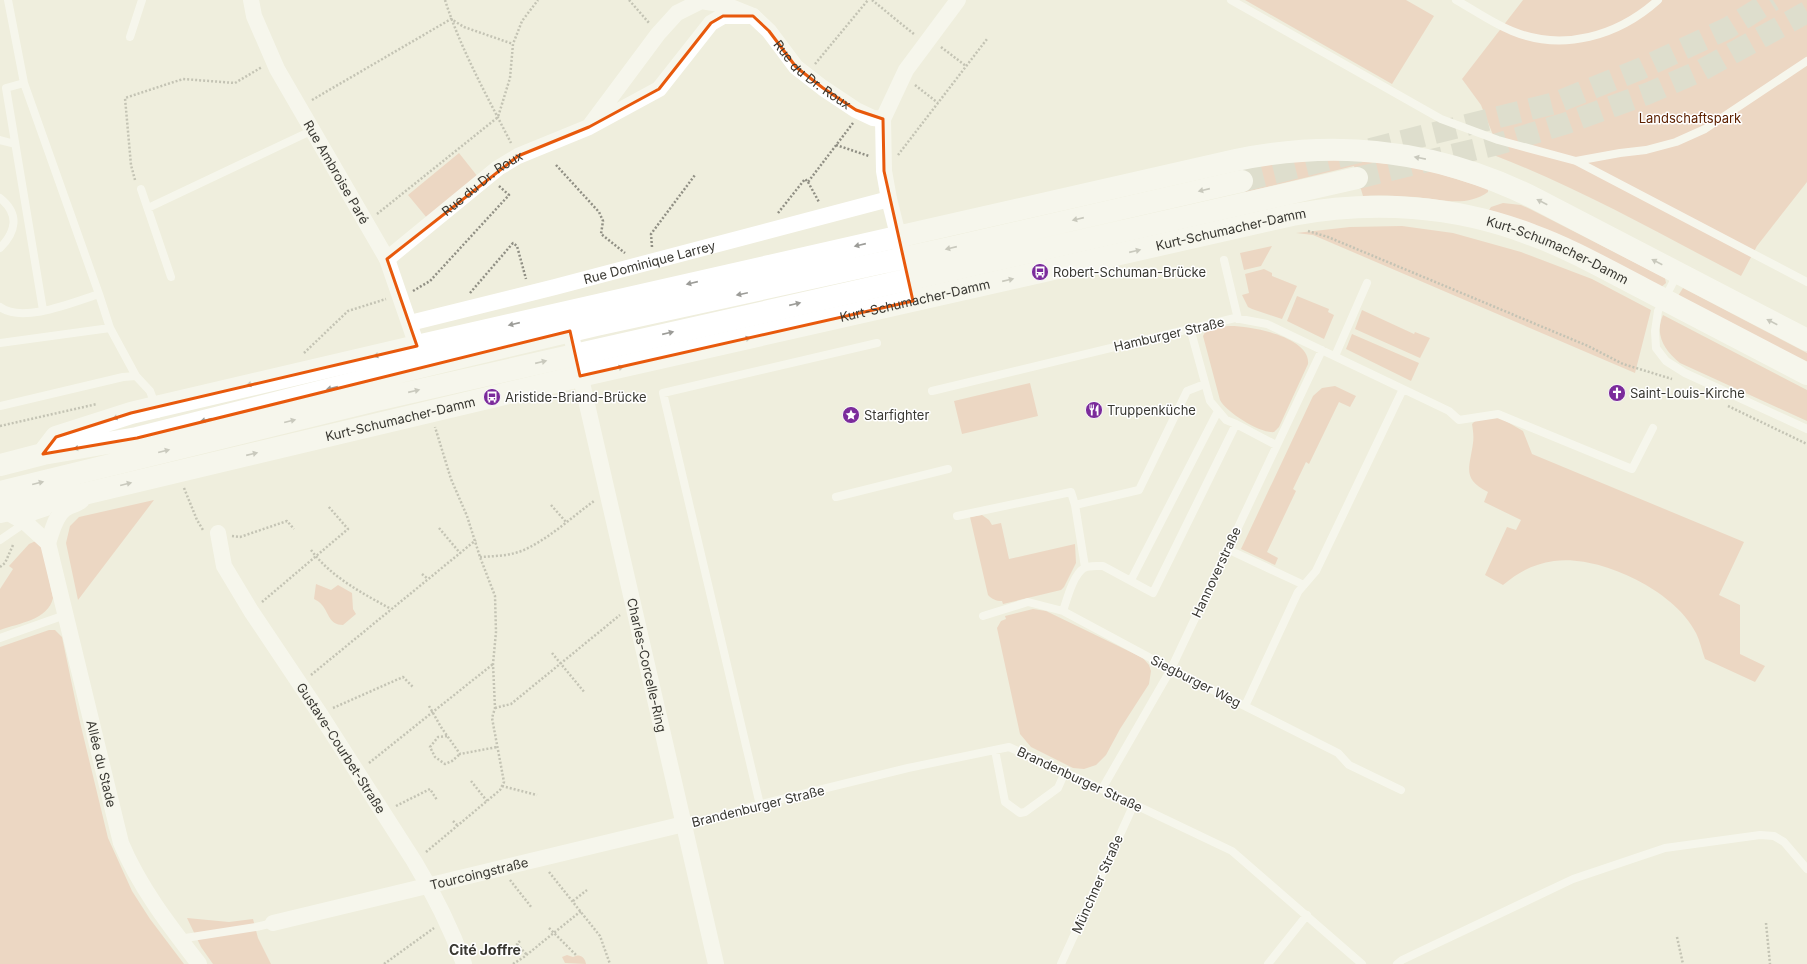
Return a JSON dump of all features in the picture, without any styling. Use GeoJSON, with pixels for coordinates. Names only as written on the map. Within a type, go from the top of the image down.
{"type":"FeatureCollection","features":[{"type":"Feature","properties":{"kind":"main road"},"geometry":{"type":"LineString","coordinates":[[43,454],[56,437],[131,413],[417,346],[567,318],[900,243],[1258,155],[1296,150],[1338,149],[1381,152],[1445,163],[1480,174],[1523,192],[1807,340]]}},
{"type":"Feature","properties":{"kind":"main road"},"geometry":{"type":"LineString","coordinates":[[2,505],[376,400],[1357,178]]}},
{"type":"Feature","properties":{"kind":"main road"},"geometry":{"type":"LineString","coordinates":[[0,465],[43,454],[137,438],[370,379],[596,325],[954,247],[1242,181]]}},
{"type":"Feature","properties":{"kind":"main road","name":"Kurt-Schumacher-Damm"},"geometry":{"type":"LineString","coordinates":[[2,505],[88,493],[579,371],[912,295],[1292,215],[1337,208],[1381,206],[1436,210],[1506,225],[1567,249],[1807,374]]}},
{"type":"Feature","properties":{"kind":"street","name":"Rue Ambroise Paré"},"geometry":{"type":"LineString","coordinates":[[251,0],[254,16],[276,69],[387,259],[410,322],[417,346]]}},
{"type":"Feature","properties":{"kind":"street"},"geometry":{"type":"LineString","coordinates":[[912,295],[889,199],[884,171],[883,119],[906,70],[958,0]]}},
{"type":"Feature","properties":{"kind":"street","name":"Rue du Dr. Roux"},"geometry":{"type":"LineString","coordinates":[[588,127],[658,34],[677,13],[702,1],[726,5],[753,16],[769,31],[796,67],[822,88],[856,110],[873,118],[883,119]]}},
{"type":"Feature","properties":{"kind":"street","name":"Rue du Dr. Roux"},"geometry":{"type":"LineString","coordinates":[[387,259],[498,168],[518,156],[588,127],[658,89],[711,23],[723,16],[753,16]]}},
{"type":"Feature","properties":{"kind":"street","name":"Rue Dominique Larrey"},"geometry":{"type":"LineString","coordinates":[[410,322],[555,287],[889,199]]}},
{"type":"Feature","properties":{"kind":"street"},"geometry":{"type":"LineString","coordinates":[[567,318],[579,371]]}},
{"type":"Feature","properties":{"kind":"street","name":"Charles-Corcelle-Ring"},"geometry":{"type":"LineString","coordinates":[[579,371],[716,964]]}},
{"type":"Feature","properties":{"kind":"street"},"geometry":{"type":"LineString","coordinates":[[2,505],[26,522],[48,543],[55,522],[65,508],[77,505],[88,493]]}},
{"type":"Feature","properties":{"kind":"street","name":"Gustave-Courbet-Straße"},"geometry":{"type":"LineString","coordinates":[[211,533],[224,566],[251,611],[320,714],[429,885],[452,933],[464,964]]}},
{"type":"Feature","properties":{"kind":"street","name":"Allée du Stade"},"geometry":{"type":"LineString","coordinates":[[48,543],[121,843],[142,886],[179,939],[199,964]]}},
{"type":"Feature","properties":{"kind":"street","name":"Tourcoingstraße"},"geometry":{"type":"LineString","coordinates":[[274,923],[684,824]]}},
{"type":"Feature","properties":{"kind":"lane"},"geometry":{"type":"LineString","coordinates":[[8,0],[24,83],[110,328],[136,376],[150,391],[156,407]]}},
{"type":"Feature","properties":{"kind":"lane"},"geometry":{"type":"LineString","coordinates":[[130,37],[142,0]]}},
{"type":"Feature","properties":{"kind":"lane"},"geometry":{"type":"LineString","coordinates":[[1231,0],[1440,119],[1498,140],[1576,161],[1807,282]]}},
{"type":"Feature","properties":{"kind":"lane"},"geometry":{"type":"LineString","coordinates":[[1456,0],[1511,30],[1528,37],[1565,40],[1597,36],[1615,29],[1633,20],[1658,0]]}},
{"type":"Feature","properties":{"kind":"lane"},"geometry":{"type":"LineString","coordinates":[[1576,161],[1646,150],[1676,142],[1705,128],[1807,61]]}},
{"type":"Feature","properties":{"kind":"lane"},"geometry":{"type":"LineString","coordinates":[[24,83],[6,88],[43,310]]}},
{"type":"Feature","properties":{"kind":"lane"},"geometry":{"type":"LineString","coordinates":[[148,208],[313,130]]}},
{"type":"Feature","properties":{"kind":"lane"},"geometry":{"type":"LineString","coordinates":[[0,140],[15,144]]}},
{"type":"Feature","properties":{"kind":"lane"},"geometry":{"type":"LineString","coordinates":[[141,189],[171,277]]}},
{"type":"Feature","properties":{"kind":"lane"},"geometry":{"type":"LineString","coordinates":[[0,198],[8,204],[14,216],[14,230],[8,241],[0,248]]}},
{"type":"Feature","properties":{"kind":"lane"},"geometry":{"type":"LineString","coordinates":[[1224,260],[1238,319]]}},
{"type":"Feature","properties":{"kind":"lane"},"geometry":{"type":"LineString","coordinates":[[1678,273],[1658,311],[1655,331],[1656,348],[1666,361],[1685,373],[1807,429]]}},
{"type":"Feature","properties":{"kind":"lane"},"geometry":{"type":"LineString","coordinates":[[1335,356],[1367,283]]}},
{"type":"Feature","properties":{"kind":"lane"},"geometry":{"type":"LineString","coordinates":[[0,307],[14,313],[28,314],[99,294]]}},
{"type":"Feature","properties":{"kind":"lane","name":"Hamburger Straße"},"geometry":{"type":"LineString","coordinates":[[932,391],[1190,328],[1220,321],[1238,319],[1267,324],[1403,389],[1449,412],[1459,420],[1498,414],[1632,469],[1653,428]]}},
{"type":"Feature","properties":{"kind":"lane"},"geometry":{"type":"LineString","coordinates":[[0,343],[110,328]]}},
{"type":"Feature","properties":{"kind":"lane"},"geometry":{"type":"LineString","coordinates":[[1190,328],[1210,402],[1226,420],[1276,445]]}},
{"type":"Feature","properties":{"kind":"lane"},"geometry":{"type":"LineString","coordinates":[[760,805],[663,393],[877,343]]}},
{"type":"Feature","properties":{"kind":"lane","name":"Hannoverstraße"},"geometry":{"type":"LineString","coordinates":[[1102,789],[1171,669],[1322,350]]}},
{"type":"Feature","properties":{"kind":"lane"},"geometry":{"type":"LineString","coordinates":[[0,406],[123,377],[136,376]]}},
{"type":"Feature","properties":{"kind":"lane"},"geometry":{"type":"LineString","coordinates":[[1075,505],[1140,490],[1187,391],[1205,384]]}},
{"type":"Feature","properties":{"kind":"lane"},"geometry":{"type":"LineString","coordinates":[[1245,706],[1298,592],[1316,571],[1403,389]]}},
{"type":"Feature","properties":{"kind":"lane"},"geometry":{"type":"LineString","coordinates":[[1131,580],[1218,410]]}},
{"type":"Feature","properties":{"kind":"lane"},"geometry":{"type":"LineString","coordinates":[[1063,611],[1078,573],[1085,567],[1103,566],[1153,593],[1236,424]]}},
{"type":"Feature","properties":{"kind":"lane"},"geometry":{"type":"LineString","coordinates":[[836,497],[948,469]]}},
{"type":"Feature","properties":{"kind":"lane"},"geometry":{"type":"LineString","coordinates":[[957,516],[1071,492],[1075,505],[1085,567]]}},
{"type":"Feature","properties":{"kind":"lane"},"geometry":{"type":"LineString","coordinates":[[0,540],[42,513],[65,508]]}},
{"type":"Feature","properties":{"kind":"lane"},"geometry":{"type":"LineString","coordinates":[[1227,549],[1304,585]]}},
{"type":"Feature","properties":{"kind":"lane","name":"Siegburger Weg"},"geometry":{"type":"LineString","coordinates":[[983,616],[1028,602],[1063,611],[1171,669],[1338,753],[1348,765],[1401,790]]}},
{"type":"Feature","properties":{"kind":"lane"},"geometry":{"type":"LineString","coordinates":[[0,638],[66,615]]}},
{"type":"Feature","properties":{"kind":"lane","name":"Brandenburger Straße"},"geometry":{"type":"LineString","coordinates":[[684,824],[695,824],[760,805],[908,768],[1009,747],[1232,850],[1362,964]]}},
{"type":"Feature","properties":{"kind":"lane"},"geometry":{"type":"LineString","coordinates":[[994,750],[1005,802],[1020,813],[1025,812],[1058,788],[1065,772]]}},
{"type":"Feature","properties":{"kind":"lane","name":"Münchner Straße"},"geometry":{"type":"LineString","coordinates":[[1061,964],[1134,804]]}},
{"type":"Feature","properties":{"kind":"lane"},"geometry":{"type":"LineString","coordinates":[[1397,964],[1402,960],[1573,879],[1665,848],[1760,835],[1774,836],[1790,848],[1807,869]]}},
{"type":"Feature","properties":{"kind":"lane"},"geometry":{"type":"LineString","coordinates":[[1268,964],[1306,915]]}},
{"type":"Feature","properties":{"kind":"lane"},"geometry":{"type":"LineString","coordinates":[[179,939],[274,923]]}},
{"type":"Feature","properties":{"kind":"path"},"geometry":{"type":"LineString","coordinates":[[445,0],[451,19],[467,55],[518,156]]}},
{"type":"Feature","properties":{"kind":"path"},"geometry":{"type":"LineString","coordinates":[[375,216],[498,117],[510,78],[513,44],[522,21],[538,0]]}},
{"type":"Feature","properties":{"kind":"path"},"geometry":{"type":"LineString","coordinates":[[629,0],[658,34]]}},
{"type":"Feature","properties":{"kind":"path"},"geometry":{"type":"LineString","coordinates":[[806,75],[868,0]]}},
{"type":"Feature","properties":{"kind":"path"},"geometry":{"type":"LineString","coordinates":[[872,0],[916,36]]}},
{"type":"Feature","properties":{"kind":"path"},"geometry":{"type":"LineString","coordinates":[[451,19],[464,27],[513,44]]}},
{"type":"Feature","properties":{"kind":"path"},"geometry":{"type":"LineString","coordinates":[[310,101],[451,19]]}},
{"type":"Feature","properties":{"kind":"path"},"geometry":{"type":"LineString","coordinates":[[898,156],[987,39]]}},
{"type":"Feature","properties":{"kind":"path"},"geometry":{"type":"LineString","coordinates":[[939,44],[966,66]]}},
{"type":"Feature","properties":{"kind":"path"},"geometry":{"type":"LineString","coordinates":[[141,189],[135,180],[131,165],[125,98],[184,79],[235,83],[262,67]]}},
{"type":"Feature","properties":{"kind":"path"},"geometry":{"type":"LineString","coordinates":[[911,82],[938,103]]}},
{"type":"Feature","properties":{"kind":"path"},"geometry":{"type":"LineString","coordinates":[[808,182],[856,120]]}},
{"type":"Feature","properties":{"kind":"path"},"geometry":{"type":"LineString","coordinates":[[836,145],[869,156]]}},
{"type":"Feature","properties":{"kind":"path"},"geometry":{"type":"LineString","coordinates":[[556,165],[598,212],[603,221],[601,234],[625,252],[626,258]]}},
{"type":"Feature","properties":{"kind":"path"},"geometry":{"type":"LineString","coordinates":[[652,252],[651,234],[695,175]]}},
{"type":"Feature","properties":{"kind":"path"},"geometry":{"type":"LineString","coordinates":[[777,214],[805,179],[822,207]]}},
{"type":"Feature","properties":{"kind":"path"},"geometry":{"type":"LineString","coordinates":[[410,292],[430,281],[509,195],[496,183]]}},
{"type":"Feature","properties":{"kind":"path"},"geometry":{"type":"LineString","coordinates":[[1302,229],[1328,237],[1588,346],[1623,364],[1673,379]]}},
{"type":"Feature","properties":{"kind":"path"},"geometry":{"type":"LineString","coordinates":[[467,296],[513,243],[517,246],[528,285]]}},
{"type":"Feature","properties":{"kind":"path"},"geometry":{"type":"LineString","coordinates":[[304,354],[348,311],[388,298]]}},
{"type":"Feature","properties":{"kind":"path"},"geometry":{"type":"LineString","coordinates":[[0,426],[104,402]]}},
{"type":"Feature","properties":{"kind":"path"},"geometry":{"type":"LineString","coordinates":[[1723,404],[1807,444]]}},
{"type":"Feature","properties":{"kind":"path"},"geometry":{"type":"LineString","coordinates":[[414,861],[500,790],[504,782],[492,718],[495,708],[492,664],[496,632],[495,596],[480,557],[476,540],[467,516],[451,479],[435,427]]}},
{"type":"Feature","properties":{"kind":"path"},"geometry":{"type":"LineString","coordinates":[[183,485],[197,520],[211,533],[240,537],[287,521],[294,529]]}},
{"type":"Feature","properties":{"kind":"path"},"geometry":{"type":"LineString","coordinates":[[480,557],[505,555],[525,550],[566,522],[607,491]]}},
{"type":"Feature","properties":{"kind":"path"},"geometry":{"type":"LineString","coordinates":[[251,611],[348,529],[328,506]]}},
{"type":"Feature","properties":{"kind":"path"},"geometry":{"type":"LineString","coordinates":[[551,506],[566,522]]}},
{"type":"Feature","properties":{"kind":"path"},"geometry":{"type":"LineString","coordinates":[[439,528],[460,553]]}},
{"type":"Feature","properties":{"kind":"path"},"geometry":{"type":"LineString","coordinates":[[300,684],[476,540]]}},
{"type":"Feature","properties":{"kind":"path"},"geometry":{"type":"LineString","coordinates":[[0,567],[5,563],[13,544]]}},
{"type":"Feature","properties":{"kind":"path"},"geometry":{"type":"LineString","coordinates":[[311,550],[316,557],[352,588],[391,610]]}},
{"type":"Feature","properties":{"kind":"path"},"geometry":{"type":"LineString","coordinates":[[422,574],[428,580]]}},
{"type":"Feature","properties":{"kind":"path"},"geometry":{"type":"LineString","coordinates":[[495,708],[511,704],[633,604]]}},
{"type":"Feature","properties":{"kind":"path"},"geometry":{"type":"LineString","coordinates":[[552,653],[585,693]]}},
{"type":"Feature","properties":{"kind":"path"},"geometry":{"type":"LineString","coordinates":[[358,773],[492,664]]}},
{"type":"Feature","properties":{"kind":"path"},"geometry":{"type":"LineString","coordinates":[[320,714],[403,677],[413,687]]}},
{"type":"Feature","properties":{"kind":"path"},"geometry":{"type":"LineString","coordinates":[[429,706],[441,727],[460,754]]}},
{"type":"Feature","properties":{"kind":"path"},"geometry":{"type":"LineString","coordinates":[[448,736],[438,737],[430,747],[435,757],[444,764],[452,761],[460,754],[498,747]]}},
{"type":"Feature","properties":{"kind":"path"},"geometry":{"type":"LineString","coordinates":[[471,781],[487,801]]}},
{"type":"Feature","properties":{"kind":"path"},"geometry":{"type":"LineString","coordinates":[[502,786],[537,795]]}},
{"type":"Feature","properties":{"kind":"path"},"geometry":{"type":"LineString","coordinates":[[384,813],[430,789],[436,800]]}},
{"type":"Feature","properties":{"kind":"path"},"geometry":{"type":"LineString","coordinates":[[453,821],[457,825]]}},
{"type":"Feature","properties":{"kind":"path"},"geometry":{"type":"LineString","coordinates":[[548,870],[600,936],[610,964]]}},
{"type":"Feature","properties":{"kind":"path"},"geometry":{"type":"LineString","coordinates":[[509,879],[532,908]]}},
{"type":"Feature","properties":{"kind":"path"},"geometry":{"type":"LineString","coordinates":[[574,902],[587,890]]}},
{"type":"Feature","properties":{"kind":"path"},"geometry":{"type":"LineString","coordinates":[[513,964],[527,955],[581,911]]}},
{"type":"Feature","properties":{"kind":"path"},"geometry":{"type":"LineString","coordinates":[[1766,923],[1770,964]]}},
{"type":"Feature","properties":{"kind":"path"},"geometry":{"type":"LineString","coordinates":[[384,964],[436,927]]}},
{"type":"Feature","properties":{"kind":"path"},"geometry":{"type":"LineString","coordinates":[[549,928],[553,934],[576,955]]}},
{"type":"Feature","properties":{"kind":"path"},"geometry":{"type":"LineString","coordinates":[[1677,937],[1684,964]]}},
{"type":"Feature","properties":{"kind":"path"},"geometry":{"type":"LineString","coordinates":[[520,942],[517,944],[527,955]]}},
{"type":"Feature","properties":{"kind":"highlighted area"},"geometry":{"type":"Polygon","coordinates":[[[723,16],[753,16],[769,31],[796,67],[823,88],[856,110],[883,119],[884,171],[913,301],[580,376],[570,331],[137,438],[43,454],[56,437],[131,413],[417,346],[387,259],[518,156],[589,127],[659,89],[711,23],[723,16]]]}},
{"type":"Feature","properties":{"kind":"green space"},"geometry":{"type":"Polygon","coordinates":[[[1245,0],[1406,0],[1434,16],[1392,84],[1245,0]]]}},
{"type":"Feature","properties":{"kind":"green space","name":"Landschaftspark"},"geometry":{"type":"Polygon","coordinates":[[[1523,0],[1807,0],[1807,182],[1757,246],[1741,276],[1590,197],[1496,156],[1493,135],[1481,105],[1462,79],[1523,0]]]}},
{"type":"Feature","properties":{"kind":"green space"},"geometry":{"type":"Polygon","coordinates":[[[459,153],[478,177],[427,218],[408,195],[459,153]]]}},
{"type":"Feature","properties":{"kind":"green space"},"geometry":{"type":"Polygon","coordinates":[[[1335,159],[1402,165],[1434,172],[1488,189],[1488,192],[1480,197],[1462,201],[1443,201],[1402,196],[1363,196],[1354,166],[1246,192],[1241,170],[1268,164],[1335,159]]]}},
{"type":"Feature","properties":{"kind":"green space"},"geometry":{"type":"Polygon","coordinates":[[[1503,203],[1521,205],[1530,209],[1665,278],[1666,283],[1660,288],[1489,210],[1491,207],[1503,203]]]}},
{"type":"Feature","properties":{"kind":"green space"},"geometry":{"type":"Polygon","coordinates":[[[1402,226],[1453,233],[1521,252],[1592,279],[1651,310],[1635,373],[1313,235],[1296,233],[1350,227],[1402,226]]]}},
{"type":"Feature","properties":{"kind":"green space"},"geometry":{"type":"Polygon","coordinates":[[[1272,246],[1261,266],[1244,270],[1240,253],[1272,246]]]}},
{"type":"Feature","properties":{"kind":"green space"},"geometry":{"type":"Polygon","coordinates":[[[1264,269],[1272,273],[1272,276],[1297,286],[1282,319],[1248,307],[1242,295],[1249,293],[1245,274],[1264,269]]]}},
{"type":"Feature","properties":{"kind":"green space"},"geometry":{"type":"Polygon","coordinates":[[[1683,288],[1807,353],[1807,365],[1678,296],[1683,288]]]}},
{"type":"Feature","properties":{"kind":"green space"},"geometry":{"type":"Polygon","coordinates":[[[1297,296],[1329,309],[1328,312],[1334,315],[1324,339],[1287,321],[1297,296]]]}},
{"type":"Feature","properties":{"kind":"green space"},"geometry":{"type":"Polygon","coordinates":[[[1362,310],[1414,334],[1415,332],[1430,338],[1420,358],[1355,329],[1362,310]]]}},
{"type":"Feature","properties":{"kind":"green space"},"geometry":{"type":"Polygon","coordinates":[[[1663,315],[1807,390],[1807,421],[1680,363],[1662,342],[1660,329],[1663,315]]]}},
{"type":"Feature","properties":{"kind":"green space"},"geometry":{"type":"Polygon","coordinates":[[[1228,326],[1263,330],[1277,334],[1300,347],[1306,355],[1308,364],[1279,427],[1274,432],[1261,430],[1244,421],[1229,410],[1220,400],[1203,336],[1206,330],[1228,326]]]}},
{"type":"Feature","properties":{"kind":"green space"},"geometry":{"type":"Polygon","coordinates":[[[1352,334],[1419,363],[1411,381],[1346,349],[1352,334]]]}},
{"type":"Feature","properties":{"kind":"green space"},"geometry":{"type":"Polygon","coordinates":[[[1030,383],[1038,416],[962,434],[954,401],[1030,383]]]}},
{"type":"Feature","properties":{"kind":"green space"},"geometry":{"type":"Polygon","coordinates":[[[1335,386],[1356,396],[1350,407],[1339,402],[1309,464],[1306,462],[1293,489],[1296,491],[1267,552],[1278,558],[1275,565],[1241,549],[1313,396],[1322,388],[1335,386]]]}},
{"type":"Feature","properties":{"kind":"green space"},"geometry":{"type":"Polygon","coordinates":[[[1497,416],[1523,431],[1532,454],[1744,542],[1719,595],[1740,605],[1740,654],[1765,666],[1755,682],[1705,659],[1696,633],[1686,618],[1672,603],[1654,590],[1613,570],[1592,563],[1572,560],[1539,564],[1515,576],[1503,585],[1485,575],[1507,527],[1516,530],[1521,520],[1484,502],[1488,492],[1474,482],[1469,472],[1473,441],[1472,424],[1475,421],[1497,416]]]}},
{"type":"Feature","properties":{"kind":"green space"},"geometry":{"type":"Polygon","coordinates":[[[154,500],[78,600],[66,543],[70,526],[79,517],[154,500]]]}},
{"type":"Feature","properties":{"kind":"green space"},"geometry":{"type":"Polygon","coordinates":[[[982,515],[989,520],[992,525],[1001,523],[1009,559],[1075,544],[1076,563],[1064,587],[1061,590],[1003,604],[1002,601],[993,599],[988,595],[970,517],[982,515]]]}},
{"type":"Feature","properties":{"kind":"green space"},"geometry":{"type":"Polygon","coordinates":[[[38,540],[42,546],[53,598],[50,605],[39,616],[24,623],[0,630],[0,589],[13,569],[9,566],[29,544],[38,540]]]}},
{"type":"Feature","properties":{"kind":"green space"},"geometry":{"type":"Polygon","coordinates":[[[316,584],[331,590],[338,585],[352,593],[353,609],[356,614],[343,625],[332,621],[321,604],[314,599],[316,584]]]}},
{"type":"Feature","properties":{"kind":"green space"},"geometry":{"type":"Polygon","coordinates":[[[1033,609],[1046,611],[1143,658],[1149,665],[1151,671],[1149,684],[1120,729],[1106,755],[1096,765],[1084,769],[1073,768],[1031,747],[1020,734],[997,628],[1001,621],[1006,619],[1005,616],[1033,609]]]}},
{"type":"Feature","properties":{"kind":"green space"},"geometry":{"type":"Polygon","coordinates":[[[49,630],[55,630],[62,637],[79,718],[108,838],[132,891],[150,919],[184,964],[0,964],[0,647],[49,630]]]}},
{"type":"Feature","properties":{"kind":"green space"},"geometry":{"type":"Polygon","coordinates":[[[187,918],[229,922],[253,919],[258,938],[271,964],[213,964],[201,947],[187,918]]]}},
{"type":"Feature","properties":{"kind":"green space"},"geometry":{"type":"Polygon","coordinates":[[[567,955],[573,957],[578,955],[582,956],[585,959],[586,964],[565,963],[562,957],[567,955]]]}},
{"type":"Feature","properties":{"kind":"tunnel"},"geometry":{"type":"LineString","coordinates":[[1242,181],[1555,103],[1640,69],[1728,28],[1773,0]]}},
{"type":"Feature","properties":{"kind":"tunnel"},"geometry":{"type":"LineString","coordinates":[[1357,178],[1498,144],[1567,123],[1649,93],[1700,71],[1807,12]]}},
{"type":"Feature","properties":{"kind":"place","name":"Robert-Schuman-Brücke"},"geometry":{"type":"Point","coordinates":[1040,272]}},
{"type":"Feature","properties":{"kind":"place","name":"Saint-Louis-Kirche"},"geometry":{"type":"Point","coordinates":[1617,393]}},
{"type":"Feature","properties":{"kind":"place","name":"Aristide-Briand-Brücke"},"geometry":{"type":"Point","coordinates":[492,397]}},
{"type":"Feature","properties":{"kind":"place","name":"Truppenküche"},"geometry":{"type":"Point","coordinates":[1094,410]}},
{"type":"Feature","properties":{"kind":"place","name":"Starfighter"},"geometry":{"type":"Point","coordinates":[851,415]}},
{"type":"Feature","properties":{"kind":"district","name":"Cité Joffre"},"geometry":{"type":"Point","coordinates":[485,950]}}]}
